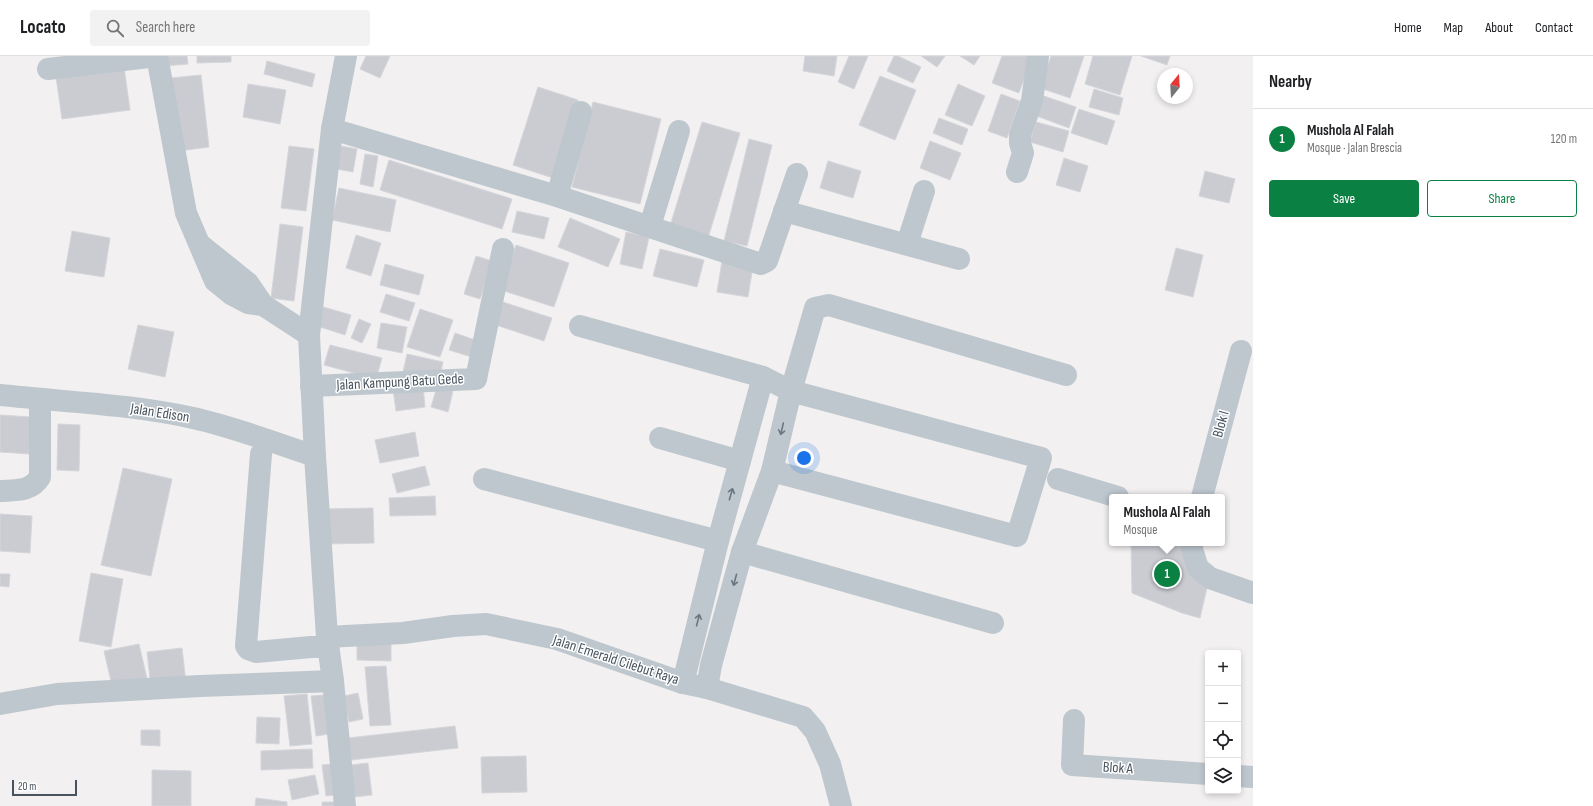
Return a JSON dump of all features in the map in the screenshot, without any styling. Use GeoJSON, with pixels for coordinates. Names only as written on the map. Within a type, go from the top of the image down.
{"type":"FeatureCollection","features":[{"type":"Feature","properties":{"kind":"street"},"geometry":{"type":"LineString","coordinates":[[48,69],[157,56],[186,213],[215,281],[230,294],[248,303],[263,305],[309,335]]}},
{"type":"Feature","properties":{"kind":"street"},"geometry":{"type":"LineString","coordinates":[[345,806],[328,642],[315,456],[309,335],[332,129],[346,56]]}},
{"type":"Feature","properties":{"kind":"street"},"geometry":{"type":"LineString","coordinates":[[1017,172],[1023,153],[1020,143],[1020,135],[1032,101],[1038,56]]}},
{"type":"Feature","properties":{"kind":"street"},"geometry":{"type":"LineString","coordinates":[[557,196],[581,112]]}},
{"type":"Feature","properties":{"kind":"street"},"geometry":{"type":"LineString","coordinates":[[332,129],[557,196],[761,264],[767,261],[797,174]]}},
{"type":"Feature","properties":{"kind":"street"},"geometry":{"type":"LineString","coordinates":[[650,226],[679,131]]}},
{"type":"Feature","properties":{"kind":"street"},"geometry":{"type":"LineString","coordinates":[[907,244],[924,191]]}},
{"type":"Feature","properties":{"kind":"street"},"geometry":{"type":"LineString","coordinates":[[784,211],[959,259]]}},
{"type":"Feature","properties":{"kind":"street","name":"Jalan Kampung Batu Gede"},"geometry":{"type":"LineString","coordinates":[[311,386],[476,379],[503,250]]}},
{"type":"Feature","properties":{"kind":"street"},"geometry":{"type":"LineString","coordinates":[[707,688],[711,665],[742,552],[772,471],[791,391],[815,308],[829,305],[1066,375]]}},
{"type":"Feature","properties":{"kind":"street"},"geometry":{"type":"LineString","coordinates":[[580,326],[763,377],[791,391],[1041,458],[1017,536],[772,471]]}},
{"type":"Feature","properties":{"kind":"street","name":"Blok I"},"geometry":{"type":"LineString","coordinates":[[1203,494],[1240,352]]}},
{"type":"Feature","properties":{"kind":"street"},"geometry":{"type":"LineString","coordinates":[[683,683],[718,541],[763,377]]}},
{"type":"Feature","properties":{"kind":"street","name":"Jalan Edison"},"geometry":{"type":"LineString","coordinates":[[0,396],[147,410],[194,418],[218,424],[315,456]]}},
{"type":"Feature","properties":{"kind":"street"},"geometry":{"type":"LineString","coordinates":[[0,491],[26,490],[36,483],[40,477],[40,399]]}},
{"type":"Feature","properties":{"kind":"street"},"geometry":{"type":"LineString","coordinates":[[660,438],[740,461]]}},
{"type":"Feature","properties":{"kind":"street","name":"Jalan Emerald Cilebut Raya"},"geometry":{"type":"LineString","coordinates":[[261,454],[246,646],[248,649],[256,652],[311,647],[328,642],[453,626],[486,624],[557,639],[683,683],[707,688],[803,716],[816,731],[827,757],[841,806]]}},
{"type":"Feature","properties":{"kind":"street"},"geometry":{"type":"LineString","coordinates":[[484,479],[718,541]]}},
{"type":"Feature","properties":{"kind":"street"},"geometry":{"type":"LineString","coordinates":[[1058,479],[1109,494]]}},
{"type":"Feature","properties":{"kind":"street"},"geometry":{"type":"LineString","coordinates":[[1192,546],[1198,568],[1210,578],[1253,593]]}},
{"type":"Feature","properties":{"kind":"street"},"geometry":{"type":"LineString","coordinates":[[742,552],[993,623]]}},
{"type":"Feature","properties":{"kind":"street"},"geometry":{"type":"LineString","coordinates":[[0,704],[57,694],[200,686],[333,681]]}},
{"type":"Feature","properties":{"kind":"street","name":"Blok A"},"geometry":{"type":"LineString","coordinates":[[1074,720],[1072,765],[1205,774]]}},
{"type":"Feature","properties":{"kind":"street"},"geometry":{"type":"LineString","coordinates":[[1241,776],[1253,777]]}},
{"type":"Feature","properties":{"kind":"building"},"geometry":{"type":"Polygon","coordinates":[[[163,56],[187,56],[188,64],[164,66],[163,56]]]}},
{"type":"Feature","properties":{"kind":"building"},"geometry":{"type":"Polygon","coordinates":[[[197,56],[231,56],[231,62],[197,63],[197,56]]]}},
{"type":"Feature","properties":{"kind":"building"},"geometry":{"type":"Polygon","coordinates":[[[366,56],[390,56],[380,78],[360,69],[366,56]]]}},
{"type":"Feature","properties":{"kind":"building"},"geometry":{"type":"Polygon","coordinates":[[[805,56],[837,56],[834,76],[803,71],[805,56]]]}},
{"type":"Feature","properties":{"kind":"building"},"geometry":{"type":"Polygon","coordinates":[[[849,56],[868,56],[854,89],[838,82],[849,56]]]}},
{"type":"Feature","properties":{"kind":"building"},"geometry":{"type":"Polygon","coordinates":[[[894,56],[898,56],[921,67],[913,83],[887,71],[894,56]]]}},
{"type":"Feature","properties":{"kind":"building"},"geometry":{"type":"Polygon","coordinates":[[[921,56],[945,56],[937,67],[921,56]]]}},
{"type":"Feature","properties":{"kind":"building"},"geometry":{"type":"Polygon","coordinates":[[[960,56],[980,56],[974,65],[960,56]]]}},
{"type":"Feature","properties":{"kind":"building"},"geometry":{"type":"Polygon","coordinates":[[[1002,56],[1032,56],[1019,93],[992,83],[1002,56]]]}},
{"type":"Feature","properties":{"kind":"building"},"geometry":{"type":"Polygon","coordinates":[[[1051,56],[1084,56],[1070,98],[1040,88],[1051,56]]]}},
{"type":"Feature","properties":{"kind":"building"},"geometry":{"type":"Polygon","coordinates":[[[1093,56],[1132,56],[1120,95],[1085,84],[1093,56]]]}},
{"type":"Feature","properties":{"kind":"building"},"geometry":{"type":"Polygon","coordinates":[[[1141,56],[1170,56],[1167,65],[1141,56]]]}},
{"type":"Feature","properties":{"kind":"building"},"geometry":{"type":"Polygon","coordinates":[[[267,61],[315,74],[312,87],[264,74],[267,61]]]}},
{"type":"Feature","properties":{"kind":"building"},"geometry":{"type":"Polygon","coordinates":[[[124,67],[130,110],[62,119],[56,77],[124,67]]]}},
{"type":"Feature","properties":{"kind":"building"},"geometry":{"type":"Polygon","coordinates":[[[201,75],[209,147],[179,151],[171,78],[201,75]]]}},
{"type":"Feature","properties":{"kind":"building"},"geometry":{"type":"Polygon","coordinates":[[[880,76],[916,90],[895,140],[859,125],[880,76]]]}},
{"type":"Feature","properties":{"kind":"building"},"geometry":{"type":"Polygon","coordinates":[[[248,84],[286,90],[280,124],[243,117],[248,84]]]}},
{"type":"Feature","properties":{"kind":"building"},"geometry":{"type":"Polygon","coordinates":[[[958,84],[985,96],[972,126],[945,115],[958,84]]]}},
{"type":"Feature","properties":{"kind":"building"},"geometry":{"type":"Polygon","coordinates":[[[538,87],[578,100],[553,178],[513,165],[538,87]]]}},
{"type":"Feature","properties":{"kind":"building"},"geometry":{"type":"Polygon","coordinates":[[[1094,89],[1123,98],[1119,115],[1089,107],[1094,89]]]}},
{"type":"Feature","properties":{"kind":"building"},"geometry":{"type":"Polygon","coordinates":[[[1001,94],[1020,101],[1007,138],[988,131],[1001,94]]]}},
{"type":"Feature","properties":{"kind":"building"},"geometry":{"type":"Polygon","coordinates":[[[1041,95],[1076,107],[1069,128],[1034,115],[1041,95]]]}},
{"type":"Feature","properties":{"kind":"building"},"geometry":{"type":"Polygon","coordinates":[[[593,102],[661,119],[640,204],[572,187],[593,102]]]}},
{"type":"Feature","properties":{"kind":"building"},"geometry":{"type":"Polygon","coordinates":[[[1079,109],[1115,121],[1107,145],[1071,133],[1079,109]]]}},
{"type":"Feature","properties":{"kind":"building"},"geometry":{"type":"Polygon","coordinates":[[[939,118],[968,129],[962,145],[933,133],[939,118]]]}},
{"type":"Feature","properties":{"kind":"building"},"geometry":{"type":"Polygon","coordinates":[[[702,122],[740,133],[708,238],[670,226],[702,122]]]}},
{"type":"Feature","properties":{"kind":"building"},"geometry":{"type":"Polygon","coordinates":[[[1036,122],[1069,131],[1063,152],[1030,142],[1036,122]]]}},
{"type":"Feature","properties":{"kind":"building"},"geometry":{"type":"Polygon","coordinates":[[[749,139],[772,145],[747,246],[724,241],[749,139]]]}},
{"type":"Feature","properties":{"kind":"building"},"geometry":{"type":"Polygon","coordinates":[[[930,141],[961,153],[950,180],[920,168],[930,141]]]}},
{"type":"Feature","properties":{"kind":"building"},"geometry":{"type":"Polygon","coordinates":[[[336,145],[357,149],[353,172],[331,168],[336,145]]]}},
{"type":"Feature","properties":{"kind":"building"},"geometry":{"type":"Polygon","coordinates":[[[289,146],[314,149],[306,211],[281,208],[289,146]]]}},
{"type":"Feature","properties":{"kind":"building"},"geometry":{"type":"Polygon","coordinates":[[[365,154],[378,156],[373,187],[360,184],[365,154]]]}},
{"type":"Feature","properties":{"kind":"building"},"geometry":{"type":"Polygon","coordinates":[[[1064,158],[1088,166],[1080,192],[1056,185],[1064,158]]]}},
{"type":"Feature","properties":{"kind":"building"},"geometry":{"type":"Polygon","coordinates":[[[389,160],[512,199],[502,229],[380,190],[389,160]]]}},
{"type":"Feature","properties":{"kind":"building"},"geometry":{"type":"Polygon","coordinates":[[[828,161],[861,171],[853,198],[820,188],[828,161]]]}},
{"type":"Feature","properties":{"kind":"building"},"geometry":{"type":"Polygon","coordinates":[[[1205,171],[1235,179],[1229,203],[1199,196],[1205,171]]]}},
{"type":"Feature","properties":{"kind":"building"},"geometry":{"type":"Polygon","coordinates":[[[339,188],[396,200],[390,232],[332,220],[339,188]]]}},
{"type":"Feature","properties":{"kind":"building"},"geometry":{"type":"Polygon","coordinates":[[[517,211],[549,218],[544,239],[512,232],[517,211]]]}},
{"type":"Feature","properties":{"kind":"building"},"geometry":{"type":"Polygon","coordinates":[[[570,218],[620,239],[608,267],[558,247],[570,218]]]}},
{"type":"Feature","properties":{"kind":"building"},"geometry":{"type":"Polygon","coordinates":[[[280,224],[303,227],[294,301],[271,298],[280,224]]]}},
{"type":"Feature","properties":{"kind":"building"},"geometry":{"type":"Polygon","coordinates":[[[72,231],[110,238],[104,277],[65,271],[72,231]]]}},
{"type":"Feature","properties":{"kind":"building"},"geometry":{"type":"Polygon","coordinates":[[[626,232],[649,237],[642,269],[620,264],[626,232]]]}},
{"type":"Feature","properties":{"kind":"building"},"geometry":{"type":"Polygon","coordinates":[[[356,235],[381,243],[371,276],[346,268],[356,235]]]}},
{"type":"Feature","properties":{"kind":"building"},"geometry":{"type":"Polygon","coordinates":[[[516,245],[569,263],[554,307],[501,290],[516,245]]]}},
{"type":"Feature","properties":{"kind":"building"},"geometry":{"type":"Polygon","coordinates":[[[1176,248],[1203,255],[1193,297],[1165,290],[1176,248]]]}},
{"type":"Feature","properties":{"kind":"building"},"geometry":{"type":"Polygon","coordinates":[[[660,249],[704,260],[697,287],[653,276],[660,249]]]}},
{"type":"Feature","properties":{"kind":"building"},"geometry":{"type":"Polygon","coordinates":[[[476,256],[492,261],[480,299],[464,294],[476,256]]]}},
{"type":"Feature","properties":{"kind":"building"},"geometry":{"type":"Polygon","coordinates":[[[722,261],[753,266],[748,297],[717,292],[722,261]]]}},
{"type":"Feature","properties":{"kind":"building"},"geometry":{"type":"Polygon","coordinates":[[[385,264],[424,275],[419,295],[380,285],[385,264]]]}},
{"type":"Feature","properties":{"kind":"building"},"geometry":{"type":"Polygon","coordinates":[[[386,294],[415,303],[409,321],[380,312],[386,294]]]}},
{"type":"Feature","properties":{"kind":"building"},"geometry":{"type":"Polygon","coordinates":[[[503,302],[552,318],[544,341],[496,325],[503,302]]]}},
{"type":"Feature","properties":{"kind":"building"},"geometry":{"type":"Polygon","coordinates":[[[320,306],[351,315],[345,335],[314,325],[320,306]]]}},
{"type":"Feature","properties":{"kind":"building"},"geometry":{"type":"Polygon","coordinates":[[[420,309],[453,320],[440,357],[407,347],[420,309]]]}},
{"type":"Feature","properties":{"kind":"building"},"geometry":{"type":"Polygon","coordinates":[[[359,319],[371,324],[362,343],[351,338],[359,319]]]}},
{"type":"Feature","properties":{"kind":"building"},"geometry":{"type":"Polygon","coordinates":[[[381,323],[407,327],[402,353],[377,348],[381,323]]]}},
{"type":"Feature","properties":{"kind":"building"},"geometry":{"type":"Polygon","coordinates":[[[138,325],[174,332],[165,377],[128,369],[138,325]]]}},
{"type":"Feature","properties":{"kind":"building"},"geometry":{"type":"Polygon","coordinates":[[[455,333],[481,342],[475,358],[449,350],[455,333]]]}},
{"type":"Feature","properties":{"kind":"building"},"geometry":{"type":"Polygon","coordinates":[[[330,345],[382,358],[376,379],[324,365],[330,345]]]}},
{"type":"Feature","properties":{"kind":"building"},"geometry":{"type":"Polygon","coordinates":[[[407,354],[443,362],[439,380],[403,372],[407,354]]]}},
{"type":"Feature","properties":{"kind":"building"},"geometry":{"type":"Polygon","coordinates":[[[423,386],[425,407],[396,411],[393,389],[423,386]]]}},
{"type":"Feature","properties":{"kind":"building"},"geometry":{"type":"Polygon","coordinates":[[[437,387],[453,391],[448,412],[431,407],[437,387]]]}},
{"type":"Feature","properties":{"kind":"building"},"geometry":{"type":"Polygon","coordinates":[[[0,415],[31,417],[29,454],[0,452],[0,415]]]}},
{"type":"Feature","properties":{"kind":"building"},"geometry":{"type":"Polygon","coordinates":[[[58,424],[80,425],[79,471],[57,470],[58,424]]]}},
{"type":"Feature","properties":{"kind":"building"},"geometry":{"type":"Polygon","coordinates":[[[415,432],[419,456],[380,463],[375,440],[415,432]]]}},
{"type":"Feature","properties":{"kind":"building"},"geometry":{"type":"Polygon","coordinates":[[[425,466],[430,485],[397,493],[392,474],[425,466]]]}},
{"type":"Feature","properties":{"kind":"building"},"geometry":{"type":"Polygon","coordinates":[[[123,468],[172,479],[151,576],[101,565],[123,468]]]}},
{"type":"Feature","properties":{"kind":"building"},"geometry":{"type":"Polygon","coordinates":[[[435,496],[436,515],[390,516],[389,498],[435,496]]]}},
{"type":"Feature","properties":{"kind":"building"},"geometry":{"type":"Polygon","coordinates":[[[373,508],[374,543],[326,544],[325,509],[373,508]]]}},
{"type":"Feature","properties":{"kind":"building"},"geometry":{"type":"Polygon","coordinates":[[[0,514],[32,516],[30,553],[0,551],[0,514]]]}},
{"type":"Feature","properties":{"kind":"building"},"geometry":{"type":"Polygon","coordinates":[[[1131,546],[1192,546],[1209,579],[1200,618],[1182,613],[1132,593],[1131,546]]]}},
{"type":"Feature","properties":{"kind":"building"},"geometry":{"type":"Polygon","coordinates":[[[91,573],[123,579],[111,647],[79,641],[91,573]]]}},
{"type":"Feature","properties":{"kind":"building"},"geometry":{"type":"Polygon","coordinates":[[[0,574],[10,574],[9,587],[0,586],[0,574]]]}},
{"type":"Feature","properties":{"kind":"building"},"geometry":{"type":"Polygon","coordinates":[[[357,638],[391,638],[391,661],[357,660],[357,638]]]}},
{"type":"Feature","properties":{"kind":"building"},"geometry":{"type":"Polygon","coordinates":[[[139,644],[148,683],[113,690],[104,651],[139,644]]]}},
{"type":"Feature","properties":{"kind":"building"},"geometry":{"type":"Polygon","coordinates":[[[182,648],[186,683],[151,687],[147,652],[182,648]]]}},
{"type":"Feature","properties":{"kind":"building"},"geometry":{"type":"Polygon","coordinates":[[[386,666],[391,725],[370,726],[365,667],[386,666]]]}},
{"type":"Feature","properties":{"kind":"building"},"geometry":{"type":"Polygon","coordinates":[[[358,693],[363,719],[349,722],[344,696],[358,693]]]}},
{"type":"Feature","properties":{"kind":"building"},"geometry":{"type":"Polygon","coordinates":[[[307,694],[312,744],[290,746],[284,696],[307,694]]]}},
{"type":"Feature","properties":{"kind":"building"},"geometry":{"type":"Polygon","coordinates":[[[324,695],[329,734],[316,736],[311,696],[324,695]]]}},
{"type":"Feature","properties":{"kind":"building"},"geometry":{"type":"Polygon","coordinates":[[[257,717],[280,718],[279,744],[256,743],[257,717]]]}},
{"type":"Feature","properties":{"kind":"building"},"geometry":{"type":"Polygon","coordinates":[[[455,726],[458,748],[351,760],[348,738],[455,726]]]}},
{"type":"Feature","properties":{"kind":"building"},"geometry":{"type":"Polygon","coordinates":[[[141,730],[160,730],[160,746],[141,745],[141,730]]]}},
{"type":"Feature","properties":{"kind":"building"},"geometry":{"type":"Polygon","coordinates":[[[312,749],[313,768],[261,770],[261,751],[312,749]]]}},
{"type":"Feature","properties":{"kind":"building"},"geometry":{"type":"Polygon","coordinates":[[[526,756],[527,792],[482,793],[481,757],[526,756]]]}},
{"type":"Feature","properties":{"kind":"building"},"geometry":{"type":"Polygon","coordinates":[[[368,763],[372,795],[354,797],[351,765],[368,763]]]}},
{"type":"Feature","properties":{"kind":"building"},"geometry":{"type":"Polygon","coordinates":[[[332,764],[336,795],[326,796],[322,765],[332,764]]]}},
{"type":"Feature","properties":{"kind":"building"},"geometry":{"type":"Polygon","coordinates":[[[152,770],[191,771],[191,806],[152,806],[152,770]]]}},
{"type":"Feature","properties":{"kind":"building"},"geometry":{"type":"Polygon","coordinates":[[[315,775],[319,794],[292,800],[288,780],[315,775]]]}},
{"type":"Feature","properties":{"kind":"building"},"geometry":{"type":"Polygon","coordinates":[[[256,798],[287,802],[287,806],[255,806],[256,798]]]}},
{"type":"Feature","properties":{"kind":"building"},"geometry":{"type":"Polygon","coordinates":[[[322,802],[336,802],[337,806],[322,806],[322,802]]]}},
{"type":"Feature","properties":{"kind":"place","name":"Mushola Al Falah"},"geometry":{"type":"Point","coordinates":[1167,574]}}]}
